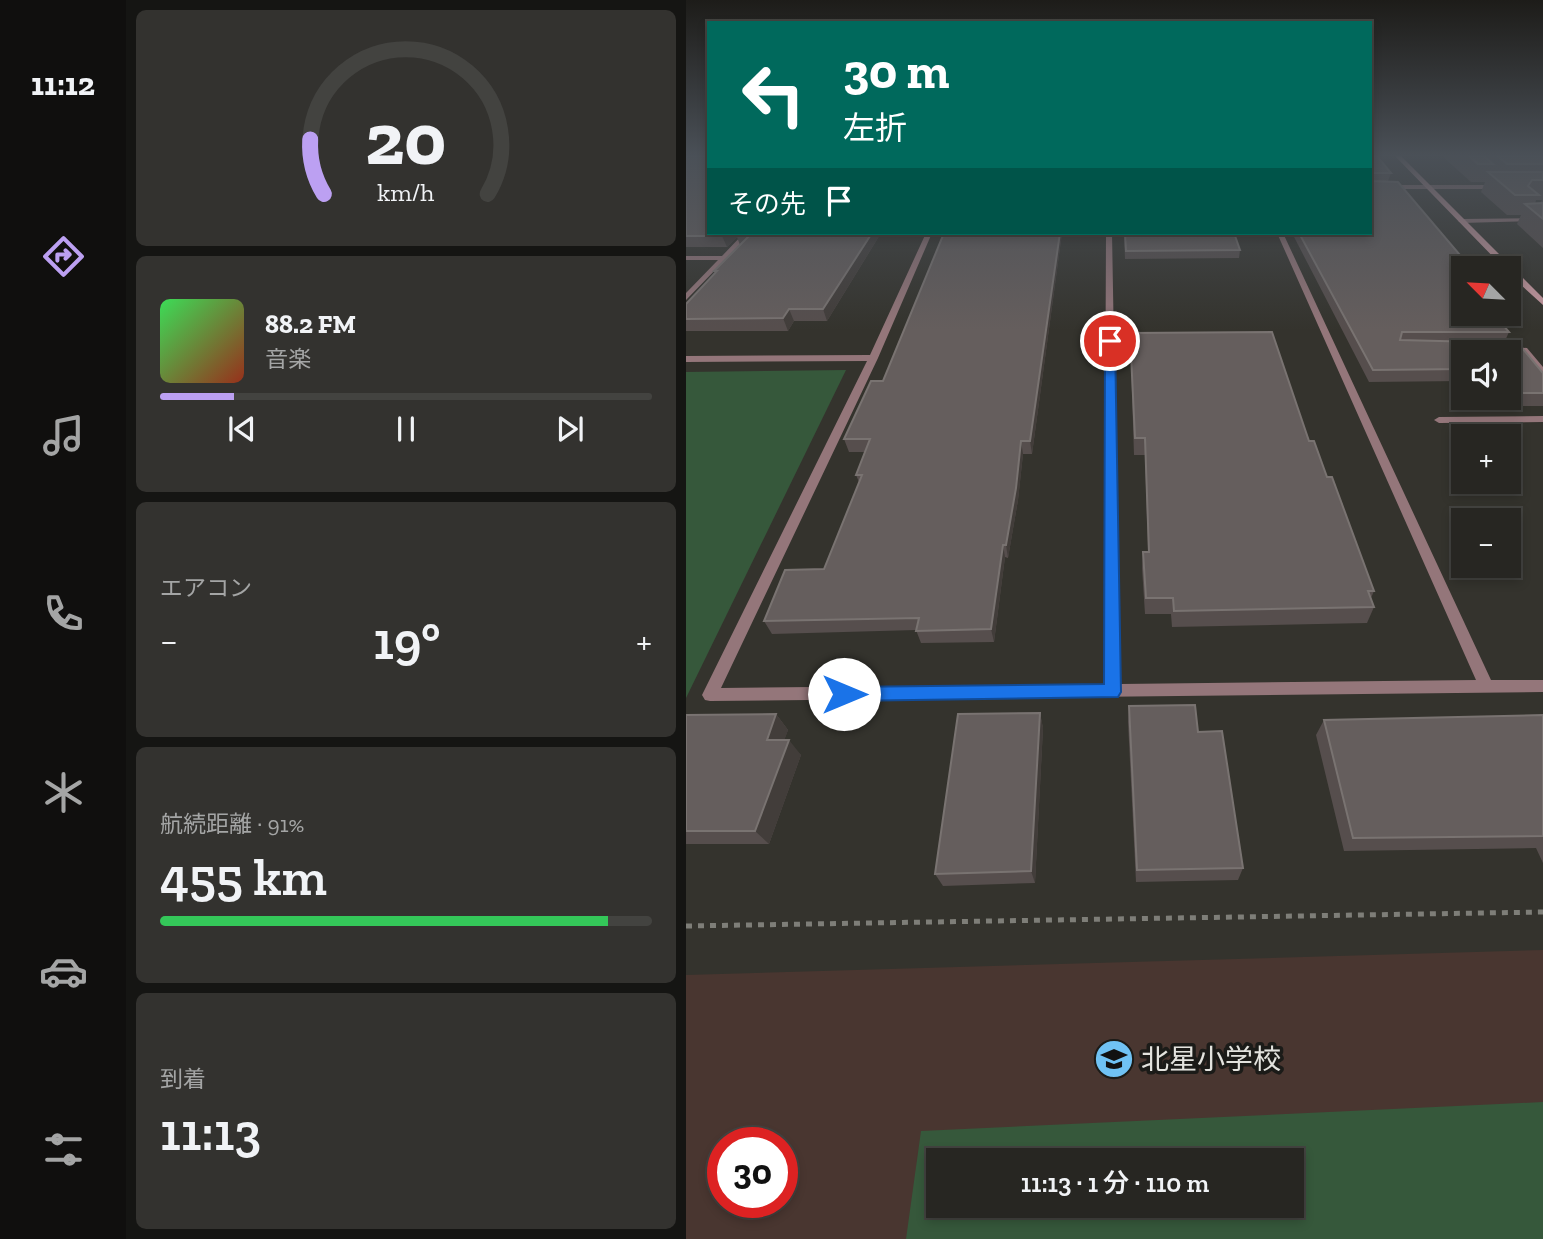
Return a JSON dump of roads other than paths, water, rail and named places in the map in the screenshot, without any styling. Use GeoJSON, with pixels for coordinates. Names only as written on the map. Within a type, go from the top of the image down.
{"type":"FeatureCollection","features":[{"type":"Feature","properties":{"kind":"street"},"geometry":{"type":"LineString","coordinates":[[1454,214],[1496,256]]}},
{"type":"Feature","properties":{"kind":"street"},"geometry":{"type":"LineString","coordinates":[[1461,221],[1543,219],[1536,214]]}},
{"type":"Feature","properties":{"kind":"street"},"geometry":{"type":"LineString","coordinates":[[686,298],[746,235]]}},
{"type":"Feature","properties":{"kind":"street"},"geometry":{"type":"LineString","coordinates":[[928,235],[873,358],[710,695],[1543,686]]}},
{"type":"Feature","properties":{"kind":"street"},"geometry":{"type":"LineString","coordinates":[[1109,235],[1112,692]]}},
{"type":"Feature","properties":{"kind":"street"},"geometry":{"type":"LineString","coordinates":[[1281,235],[1486,686]]}},
{"type":"Feature","properties":{"kind":"street"},"geometry":{"type":"LineString","coordinates":[[686,258],[724,258]]}},
{"type":"Feature","properties":{"kind":"street"},"geometry":{"type":"LineString","coordinates":[[1521,281],[1543,303]]}},
{"type":"Feature","properties":{"kind":"street"},"geometry":{"type":"LineString","coordinates":[[1521,350],[1543,373]]}},
{"type":"Feature","properties":{"kind":"street"},"geometry":{"type":"LineString","coordinates":[[686,359],[873,358]]}},
{"type":"Feature","properties":{"kind":"street"},"geometry":{"type":"LineString","coordinates":[[1439,420],[1543,419]]}},
{"type":"Feature","properties":{"kind":"place","name":"北星小学校"},"geometry":{"type":"Point","coordinates":[1114,1059]}}]}
